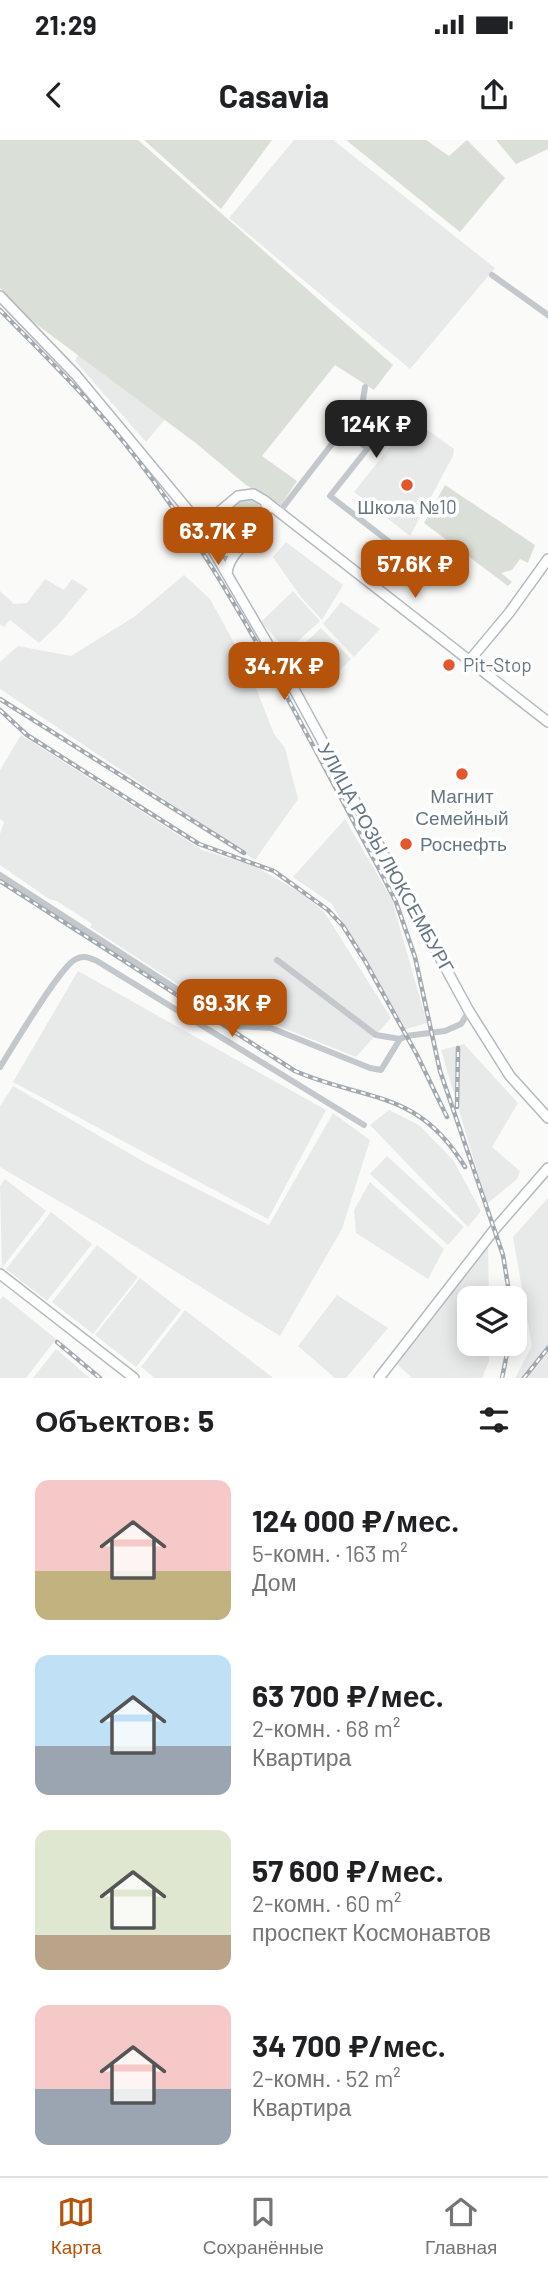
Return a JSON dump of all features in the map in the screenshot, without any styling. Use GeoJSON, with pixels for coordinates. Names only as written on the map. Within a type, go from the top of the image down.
{"type":"FeatureCollection","features":[{"type":"Feature","properties":{"kind":"main road","name":"УЛИЦА РОЗЫ ЛЮКСЕМБУРГ"},"geometry":{"type":"LineString","coordinates":[[0,296],[76,375],[192,516],[294,689],[469,1011],[510,1076],[547,1117]]}},
{"type":"Feature","properties":{"kind":"main road"},"geometry":{"type":"LineString","coordinates":[[237,550],[221,552],[209,543],[206,526],[211,516],[242,494],[253,494],[280,511],[548,722]]}},
{"type":"Feature","properties":{"kind":"main road"},"geometry":{"type":"LineString","coordinates":[[265,502],[268,509],[266,522]]}},
{"type":"Feature","properties":{"kind":"main road"},"geometry":{"type":"LineString","coordinates":[[192,516],[211,516]]}},
{"type":"Feature","properties":{"kind":"main road"},"geometry":{"type":"LineString","coordinates":[[227,574],[229,559],[266,522],[278,518],[290,520]]}},
{"type":"Feature","properties":{"kind":"main road"},"geometry":{"type":"LineString","coordinates":[[469,661],[509,613],[548,559]]}},
{"type":"Feature","properties":{"kind":"main road"},"geometry":{"type":"LineString","coordinates":[[379,1378],[494,1230],[548,1168]]}},
{"type":"Feature","properties":{"kind":"main road"},"geometry":{"type":"LineString","coordinates":[[0,1274],[134,1378]]}},
{"type":"Feature","properties":{"kind":"street"},"geometry":{"type":"LineString","coordinates":[[492,275],[548,315]]}},
{"type":"Feature","properties":{"kind":"street"},"geometry":{"type":"LineString","coordinates":[[280,511],[362,406],[365,387]]}},
{"type":"Feature","properties":{"kind":"street"},"geometry":{"type":"LineString","coordinates":[[342,431],[368,448],[330,496],[396,547],[370,583]]}},
{"type":"Feature","properties":{"kind":"street"},"geometry":{"type":"LineString","coordinates":[[0,874],[234,1026],[271,1028],[370,1068],[382,1070],[400,1040],[406,1036],[445,1031],[461,1024],[469,1011]]}},
{"type":"Feature","properties":{"kind":"street"},"geometry":{"type":"LineString","coordinates":[[0,1067],[58,977],[74,959],[85,957],[97,961],[364,1125]]}},
{"type":"Feature","properties":{"kind":"street"},"geometry":{"type":"LineString","coordinates":[[277,960],[376,1035],[400,1040]]}},
{"type":"Feature","properties":{"kind":"shaded area"},"geometry":{"type":"Polygon","coordinates":[[[0,140],[138,140],[393,365],[374,390],[335,365],[262,456],[297,481],[281,505],[246,485],[197,444],[28,318],[0,288],[0,140]]]}},
{"type":"Feature","properties":{"kind":"shaded area"},"geometry":{"type":"Polygon","coordinates":[[[144,140],[272,140],[221,209],[144,140]]]}},
{"type":"Feature","properties":{"kind":"shaded area"},"geometry":{"type":"Polygon","coordinates":[[[294,140],[333,140],[495,268],[410,369],[229,218],[294,140]]]}},
{"type":"Feature","properties":{"kind":"shaded area"},"geometry":{"type":"Polygon","coordinates":[[[346,140],[426,140],[449,156],[467,140],[505,178],[460,232],[346,140]]]}},
{"type":"Feature","properties":{"kind":"shaded area"},"geometry":{"type":"Polygon","coordinates":[[[496,140],[548,140],[548,149],[516,164],[496,140]]]}},
{"type":"Feature","properties":{"kind":"shaded area"},"geometry":{"type":"Polygon","coordinates":[[[79,353],[166,418],[146,442],[75,361],[79,353]]]}},
{"type":"Feature","properties":{"kind":"shaded area"},"geometry":{"type":"Polygon","coordinates":[[[412,419],[454,449],[453,456],[410,536],[354,492],[412,419]]]}},
{"type":"Feature","properties":{"kind":"shaded area"},"geometry":{"type":"Polygon","coordinates":[[[445,485],[535,545],[528,563],[520,559],[512,570],[501,573],[512,582],[508,586],[424,523],[445,485]]]}},
{"type":"Feature","properties":{"kind":"shaded area"},"geometry":{"type":"Polygon","coordinates":[[[246,498],[260,507],[258,520],[235,544],[221,544],[214,530],[215,523],[224,510],[246,498]]]}},
{"type":"Feature","properties":{"kind":"shaded area"},"geometry":{"type":"Polygon","coordinates":[[[286,542],[343,585],[322,620],[300,596],[273,557],[286,542]]]}},
{"type":"Feature","properties":{"kind":"shaded area"},"geometry":{"type":"Polygon","coordinates":[[[184,575],[210,599],[248,668],[274,734],[285,748],[298,799],[255,860],[0,689],[0,662],[18,646],[71,656],[134,617],[184,575]]]}},
{"type":"Feature","properties":{"kind":"shaded area"},"geometry":{"type":"Polygon","coordinates":[[[45,579],[64,590],[72,579],[88,589],[39,643],[10,620],[4,627],[0,624],[0,591],[14,604],[27,603],[45,579]]]}},
{"type":"Feature","properties":{"kind":"shaded area"},"geometry":{"type":"Polygon","coordinates":[[[293,591],[320,621],[287,651],[261,622],[293,591]]]}},
{"type":"Feature","properties":{"kind":"shaded area"},"geometry":{"type":"Polygon","coordinates":[[[341,602],[380,629],[354,657],[323,624],[341,602]]]}},
{"type":"Feature","properties":{"kind":"shaded area"},"geometry":{"type":"Polygon","coordinates":[[[321,628],[351,659],[334,676],[304,644],[321,628]]]}},
{"type":"Feature","properties":{"kind":"shaded area"},"geometry":{"type":"Polygon","coordinates":[[[21,735],[202,850],[255,866],[304,895],[325,913],[391,1018],[356,1057],[271,1023],[231,1019],[0,865],[0,834],[4,822],[0,819],[0,770],[21,735]]]}},
{"type":"Feature","properties":{"kind":"shaded area"},"geometry":{"type":"Polygon","coordinates":[[[345,819],[392,900],[427,1023],[403,1030],[332,904],[293,877],[345,819]]]}},
{"type":"Feature","properties":{"kind":"shaded area"},"geometry":{"type":"Polygon","coordinates":[[[78,971],[326,1110],[268,1219],[13,1082],[78,971]]]}},
{"type":"Feature","properties":{"kind":"shaded area"},"geometry":{"type":"Polygon","coordinates":[[[464,1044],[518,1103],[492,1147],[520,1171],[517,1179],[487,1204],[441,1050],[464,1044]]]}},
{"type":"Feature","properties":{"kind":"shaded area"},"geometry":{"type":"Polygon","coordinates":[[[13,1086],[146,1163],[269,1225],[333,1113],[370,1140],[342,1229],[280,1336],[107,1229],[0,1167],[0,1106],[13,1086]]]}},
{"type":"Feature","properties":{"kind":"shaded area"},"geometry":{"type":"Polygon","coordinates":[[[389,1110],[419,1125],[453,1160],[481,1211],[468,1227],[370,1125],[389,1110]]]}},
{"type":"Feature","properties":{"kind":"shaded area"},"geometry":{"type":"Polygon","coordinates":[[[387,1156],[464,1227],[448,1245],[370,1174],[387,1156]]]}},
{"type":"Feature","properties":{"kind":"shaded area"},"geometry":{"type":"Polygon","coordinates":[[[5,1179],[46,1211],[2,1268],[0,1186],[5,1179]]]}},
{"type":"Feature","properties":{"kind":"shaded area"},"geometry":{"type":"Polygon","coordinates":[[[370,1182],[444,1249],[428,1279],[356,1233],[354,1210],[370,1182]]]}},
{"type":"Feature","properties":{"kind":"shaded area"},"geometry":{"type":"Polygon","coordinates":[[[548,1198],[548,1378],[515,1378],[532,1346],[527,1317],[527,1286],[522,1286],[513,1237],[548,1198]]]}},
{"type":"Feature","properties":{"kind":"shaded area"},"geometry":{"type":"Polygon","coordinates":[[[51,1212],[92,1244],[47,1301],[6,1269],[51,1212]]]}},
{"type":"Feature","properties":{"kind":"shaded area"},"geometry":{"type":"Polygon","coordinates":[[[97,1245],[138,1277],[93,1334],[52,1302],[97,1245]]]}},
{"type":"Feature","properties":{"kind":"shaded area"},"geometry":{"type":"Polygon","coordinates":[[[488,1245],[489,1286],[457,1286],[457,1356],[489,1356],[482,1378],[412,1378],[397,1364],[488,1245]]]}},
{"type":"Feature","properties":{"kind":"shaded area"},"geometry":{"type":"Polygon","coordinates":[[[140,1278],[181,1310],[136,1367],[95,1335],[140,1278]]]}},
{"type":"Feature","properties":{"kind":"shaded area"},"geometry":{"type":"Polygon","coordinates":[[[337,1295],[388,1328],[346,1378],[335,1378],[298,1346],[337,1295]]]}},
{"type":"Feature","properties":{"kind":"shaded area"},"geometry":{"type":"Polygon","coordinates":[[[3,1296],[56,1339],[26,1378],[0,1378],[0,1300],[3,1296]]]}},
{"type":"Feature","properties":{"kind":"shaded area"},"geometry":{"type":"Polygon","coordinates":[[[185,1310],[272,1378],[155,1378],[141,1367],[185,1310]]]}},
{"type":"Feature","properties":{"kind":"shaded area"},"geometry":{"type":"Polygon","coordinates":[[[56,1349],[90,1378],[33,1378],[56,1349]]]}},
{"type":"Feature","properties":{"kind":"railway"},"geometry":{"type":"LineString","coordinates":[[0,310],[105,420],[172,506],[265,657],[377,865],[396,902],[415,957],[440,1071],[503,1255],[508,1286]]}},
{"type":"Feature","properties":{"kind":"railway"},"geometry":{"type":"LineString","coordinates":[[0,699],[244,853]]}},
{"type":"Feature","properties":{"kind":"railway"},"geometry":{"type":"LineString","coordinates":[[0,710],[27,735],[199,844],[274,871],[328,910],[343,926],[365,961],[417,1055],[447,1117]]}},
{"type":"Feature","properties":{"kind":"railway"},"geometry":{"type":"LineString","coordinates":[[0,881],[295,1071],[389,1101],[410,1111],[429,1123],[465,1167]]}},
{"type":"Feature","properties":{"kind":"railway"},"geometry":{"type":"LineString","coordinates":[[457,1107],[458,1048]]}},
{"type":"Feature","properties":{"kind":"railway"},"geometry":{"type":"LineString","coordinates":[[57,1342],[100,1378]]}},
{"type":"Feature","properties":{"kind":"railway"},"geometry":{"type":"LineString","coordinates":[[524,1378],[548,1348]]}},
{"type":"Feature","properties":{"kind":"railway"},"geometry":{"type":"LineString","coordinates":[[502,1378],[507,1356]]}},
{"type":"Feature","properties":{"kind":"place","name":"Школа №10"},"geometry":{"type":"Point","coordinates":[407,485]}},
{"type":"Feature","properties":{"kind":"place","name":"Pit-Stop"},"geometry":{"type":"Point","coordinates":[449,665]}},
{"type":"Feature","properties":{"kind":"place","name":"Магнит Семейный"},"geometry":{"type":"Point","coordinates":[462,774]}},
{"type":"Feature","properties":{"kind":"place","name":"Роснефть"},"geometry":{"type":"Point","coordinates":[406,844]}}]}
